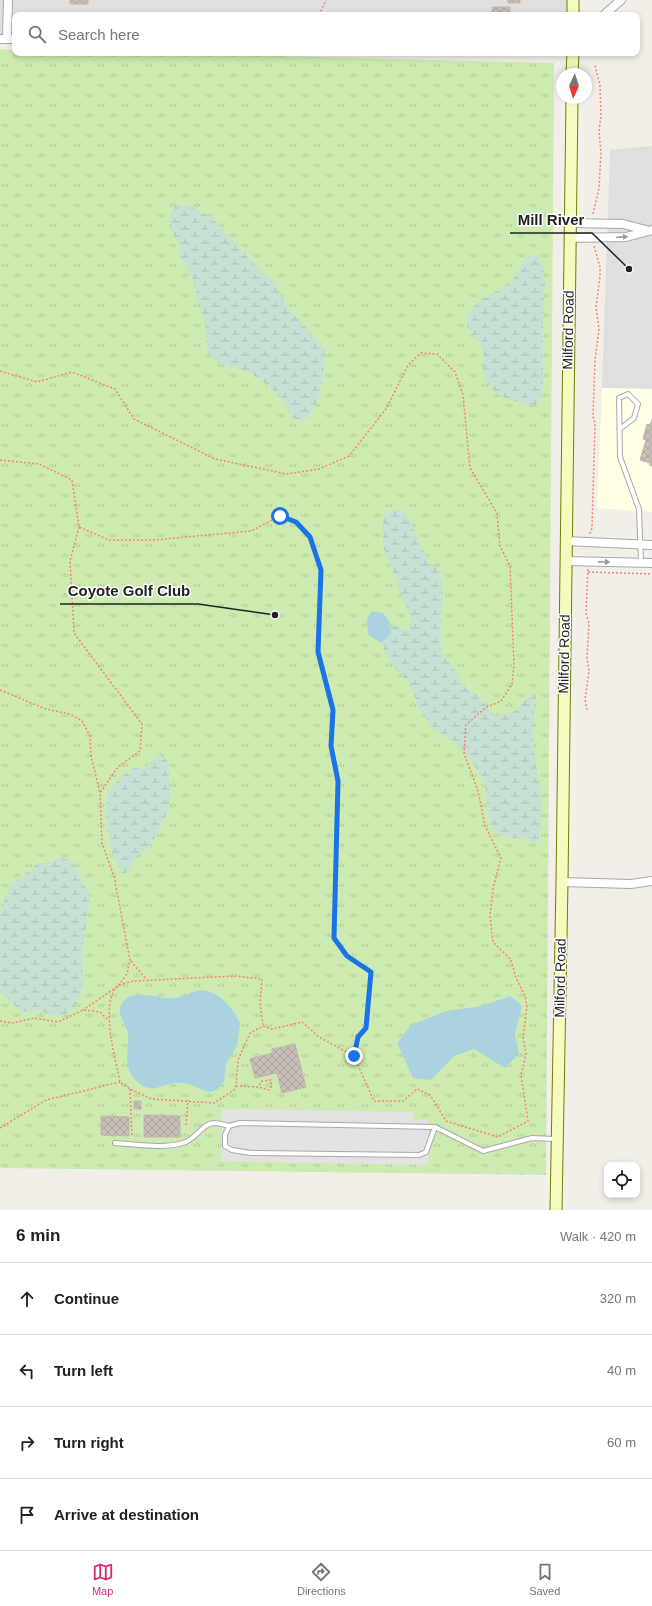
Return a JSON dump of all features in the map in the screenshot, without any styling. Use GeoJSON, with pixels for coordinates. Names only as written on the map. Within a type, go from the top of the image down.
{"type":"FeatureCollection","features":[{"type":"Feature","properties":{"kind":"street"},"geometry":{"type":"LineString","coordinates":[[7,39],[8,0]]}},
{"type":"Feature","properties":{"kind":"street"},"geometry":{"type":"LineString","coordinates":[[573,12],[574,0]]}},
{"type":"Feature","properties":{"kind":"street"},"geometry":{"type":"LineString","coordinates":[[607,12],[621,0]]}},
{"type":"Feature","properties":{"kind":"street"},"geometry":{"type":"LineString","coordinates":[[572,68],[573,56]]}},
{"type":"Feature","properties":{"kind":"street","name":"Milford Road"},"geometry":{"type":"LineString","coordinates":[[556,1210],[562,882],[572,104]]}},
{"type":"Feature","properties":{"kind":"street"},"geometry":{"type":"LineString","coordinates":[[570,223],[623,224],[649,230]]}},
{"type":"Feature","properties":{"kind":"street"},"geometry":{"type":"LineString","coordinates":[[569,238],[626,237],[649,230]]}},
{"type":"Feature","properties":{"kind":"street"},"geometry":{"type":"LineString","coordinates":[[566,541],[652,545]]}},
{"type":"Feature","properties":{"kind":"street"},"geometry":{"type":"LineString","coordinates":[[565,561],[652,563]]}},
{"type":"Feature","properties":{"kind":"street"},"geometry":{"type":"LineString","coordinates":[[562,882],[631,884],[652,881]]}},
{"type":"Feature","properties":{"kind":"lane"},"geometry":{"type":"LineString","coordinates":[[620,429],[634,418],[638,404],[628,394],[620,398],[620,429],[620,457],[639,509],[641,562]]}},
{"type":"Feature","properties":{"kind":"lane"},"geometry":{"type":"LineString","coordinates":[[115,1143],[173,1145],[185,1143],[197,1136],[204,1126],[214,1123],[229,1126],[240,1123],[435,1127],[483,1152],[532,1138],[557,1139]]}},
{"type":"Feature","properties":{"kind":"lane"},"geometry":{"type":"LineString","coordinates":[[229,1126],[225,1135],[225,1146],[232,1150],[251,1153],[419,1155],[426,1152],[435,1127]]}},
{"type":"Feature","properties":{"kind":"path"},"geometry":{"type":"LineString","coordinates":[[320,12],[326,0]]}},
{"type":"Feature","properties":{"kind":"path"},"geometry":{"type":"LineString","coordinates":[[593,224],[594,206],[599,188],[601,153],[599,132],[601,116],[600,86],[595,65]]}},
{"type":"Feature","properties":{"kind":"path"},"geometry":{"type":"LineString","coordinates":[[589,542],[592,528],[595,424],[593,416],[595,360],[599,329],[596,307],[600,267],[593,238]]}},
{"type":"Feature","properties":{"kind":"path"},"geometry":{"type":"LineString","coordinates":[[0,371],[37,382],[72,372],[115,389],[134,419],[215,459],[287,474],[319,469],[350,456],[386,409],[408,366],[422,353],[437,354],[455,372],[463,395],[470,468],[497,513],[500,546],[510,566],[514,664],[512,684],[501,701],[485,708],[466,725],[464,753],[478,791],[485,826],[500,858],[490,916],[493,942],[511,960],[527,1007],[523,1037],[526,1054],[521,1075],[528,1121],[498,1137],[446,1121],[430,1095],[417,1089],[403,1101],[374,1101],[354,1056],[358,1037],[366,1028],[371,972],[347,956],[334,938],[338,781],[331,746],[333,710],[318,652],[321,570],[310,537],[296,522],[280,516],[251,532],[154,540],[109,540],[79,527]]}},
{"type":"Feature","properties":{"kind":"path"},"geometry":{"type":"LineString","coordinates":[[0,460],[39,464],[72,480],[79,527],[70,561],[74,633],[142,724],[140,752],[118,767],[100,794]]}},
{"type":"Feature","properties":{"kind":"path"},"geometry":{"type":"LineString","coordinates":[[587,710],[585,699],[589,671],[587,658],[589,623],[586,613],[588,561]]}},
{"type":"Feature","properties":{"kind":"path"},"geometry":{"type":"LineString","coordinates":[[588,572],[652,574]]}},
{"type":"Feature","properties":{"kind":"path"},"geometry":{"type":"LineString","coordinates":[[0,690],[46,709],[70,714],[82,722],[90,736],[91,756],[100,794],[102,843],[114,876],[130,960],[127,974],[112,996],[108,1020],[120,1082],[130,1089],[152,1099],[188,1100],[214,1103],[234,1090],[236,1086],[238,1060],[250,1033],[263,1026],[272,1029],[302,1022],[319,1037],[354,1056]]}},
{"type":"Feature","properties":{"kind":"path"},"geometry":{"type":"LineString","coordinates":[[130,960],[146,979]]}},
{"type":"Feature","properties":{"kind":"path"},"geometry":{"type":"LineString","coordinates":[[0,1021],[12,1022],[35,1018],[58,1022],[83,1010],[118,986],[133,981],[146,979],[183,980],[236,976],[262,979],[260,1004],[263,1026]]}},
{"type":"Feature","properties":{"kind":"path"},"geometry":{"type":"LineString","coordinates":[[83,1010],[100,1012],[108,1020]]}},
{"type":"Feature","properties":{"kind":"path"},"geometry":{"type":"LineString","coordinates":[[236,1086],[258,1087],[269,1090],[272,1084],[271,1080],[262,1081],[258,1087]]}},
{"type":"Feature","properties":{"kind":"path"},"geometry":{"type":"LineString","coordinates":[[0,1128],[46,1100],[120,1082]]}},
{"type":"Feature","properties":{"kind":"path"},"geometry":{"type":"LineString","coordinates":[[130,1089],[132,1144]]}},
{"type":"Feature","properties":{"kind":"path"},"geometry":{"type":"LineString","coordinates":[[186,1125],[188,1100]]}},
{"type":"Feature","properties":{"kind":"shaded area"},"geometry":{"type":"Polygon","coordinates":[[[0,0],[573,0],[573,12],[12,12],[12,39],[0,39],[0,0]]]}},
{"type":"Feature","properties":{"kind":"shaded area"},"geometry":{"type":"Polygon","coordinates":[[[652,146],[652,389],[602,388],[610,150],[652,146]]]}},
{"type":"Feature","properties":{"kind":"shaded area"},"geometry":{"type":"Polygon","coordinates":[[[602,388],[652,389],[652,512],[597,508],[602,388]]]}},
{"type":"Feature","properties":{"kind":"shaded area"},"geometry":{"type":"Polygon","coordinates":[[[222,1109],[413,1112],[413,1120],[429,1120],[428,1165],[221,1161],[222,1109]]]}},
{"type":"Feature","properties":{"kind":"green space"},"geometry":{"type":"Polygon","coordinates":[[[0,49],[12,50],[12,56],[275,56],[554,63],[546,1175],[0,1168],[0,49]]]}},
{"type":"Feature","properties":{"kind":"green space"},"geometry":{"type":"Polygon","coordinates":[[[176,204],[190,206],[211,217],[258,268],[275,283],[287,306],[325,349],[323,381],[315,409],[301,422],[291,417],[281,397],[252,373],[219,363],[207,351],[206,328],[193,279],[180,257],[178,244],[172,232],[170,216],[176,204]]]}},
{"type":"Feature","properties":{"kind":"green space"},"geometry":{"type":"Polygon","coordinates":[[[537,253],[543,267],[545,286],[543,315],[543,392],[536,405],[512,401],[493,390],[484,376],[484,354],[482,348],[467,328],[468,313],[482,299],[511,283],[526,258],[537,253]]]}},
{"type":"Feature","properties":{"kind":"green space"},"geometry":{"type":"Polygon","coordinates":[[[394,509],[406,512],[428,561],[439,571],[443,590],[440,640],[443,655],[452,664],[459,679],[466,688],[485,703],[494,716],[512,713],[531,694],[536,695],[533,743],[540,786],[542,814],[538,842],[532,842],[525,838],[512,838],[495,833],[489,819],[485,786],[479,772],[455,741],[447,738],[433,727],[419,709],[411,685],[396,669],[387,656],[381,643],[391,634],[390,627],[394,625],[405,630],[410,627],[411,619],[384,549],[382,530],[384,514],[394,509]]]}},
{"type":"Feature","properties":{"kind":"green space"},"geometry":{"type":"Polygon","coordinates":[[[159,755],[167,760],[171,794],[166,816],[149,848],[137,855],[128,872],[122,874],[112,853],[109,838],[106,815],[108,791],[122,776],[133,768],[144,768],[159,755]]]}},
{"type":"Feature","properties":{"kind":"green space"},"geometry":{"type":"Polygon","coordinates":[[[63,858],[73,862],[90,897],[81,960],[84,979],[80,997],[72,1009],[61,1017],[38,1011],[22,1012],[0,992],[0,914],[9,887],[37,864],[63,858]]]}},
{"type":"Feature","properties":{"kind":"water"},"geometry":{"type":"Polygon","coordinates":[[[372,611],[383,613],[389,621],[391,634],[381,643],[369,635],[367,619],[372,611]]]}},
{"type":"Feature","properties":{"kind":"water"},"geometry":{"type":"Polygon","coordinates":[[[201,990],[208,991],[225,1001],[240,1023],[237,1046],[226,1064],[224,1081],[218,1089],[211,1092],[185,1083],[168,1084],[156,1088],[147,1088],[142,1086],[129,1071],[127,1062],[128,1034],[120,1013],[121,1005],[127,998],[137,995],[172,998],[201,990]]]}},
{"type":"Feature","properties":{"kind":"water"},"geometry":{"type":"Polygon","coordinates":[[[510,996],[522,1006],[515,1034],[519,1054],[505,1068],[474,1049],[454,1056],[431,1080],[413,1078],[397,1043],[411,1025],[446,1011],[482,1006],[510,996]]]}},
{"type":"Feature","properties":{"kind":"building"},"geometry":{"type":"Polygon","coordinates":[[[70,0],[88,0],[88,4],[70,4],[70,0]]]}},
{"type":"Feature","properties":{"kind":"building"},"geometry":{"type":"Polygon","coordinates":[[[508,0],[520,0],[520,3],[508,3],[508,0]]]}},
{"type":"Feature","properties":{"kind":"building"},"geometry":{"type":"Polygon","coordinates":[[[492,7],[510,7],[510,12],[492,12],[492,7]]]}},
{"type":"Feature","properties":{"kind":"building"},"geometry":{"type":"Polygon","coordinates":[[[652,419],[652,466],[649,465],[650,463],[640,460],[646,440],[643,439],[647,424],[650,425],[652,419]]]}},
{"type":"Feature","properties":{"kind":"building"},"geometry":{"type":"Polygon","coordinates":[[[295,1044],[306,1087],[282,1093],[277,1073],[255,1078],[250,1059],[272,1053],[272,1049],[295,1044]]]}},
{"type":"Feature","properties":{"kind":"building"},"geometry":{"type":"Polygon","coordinates":[[[134,1101],[141,1101],[141,1109],[134,1109],[134,1101]]]}},
{"type":"Feature","properties":{"kind":"building"},"geometry":{"type":"Polygon","coordinates":[[[144,1115],[180,1116],[180,1137],[144,1137],[144,1115]]]}},
{"type":"Feature","properties":{"kind":"building"},"geometry":{"type":"Polygon","coordinates":[[[101,1116],[129,1117],[129,1136],[101,1135],[101,1116]]]}},
{"type":"Feature","properties":{"kind":"place","name":"Mill River"},"geometry":{"type":"Point","coordinates":[629,269]}},
{"type":"Feature","properties":{"kind":"place","name":"Coyote Golf Club"},"geometry":{"type":"Point","coordinates":[275,615]}},
{"type":"Feature","properties":{"kind":"route"},"geometry":{"type":"LineString","coordinates":[[280,516],[296,522],[310,537],[321,570],[318,652],[333,710],[331,746],[338,781],[334,938],[347,956],[371,972],[366,1028],[358,1037],[354,1056]]}}]}
